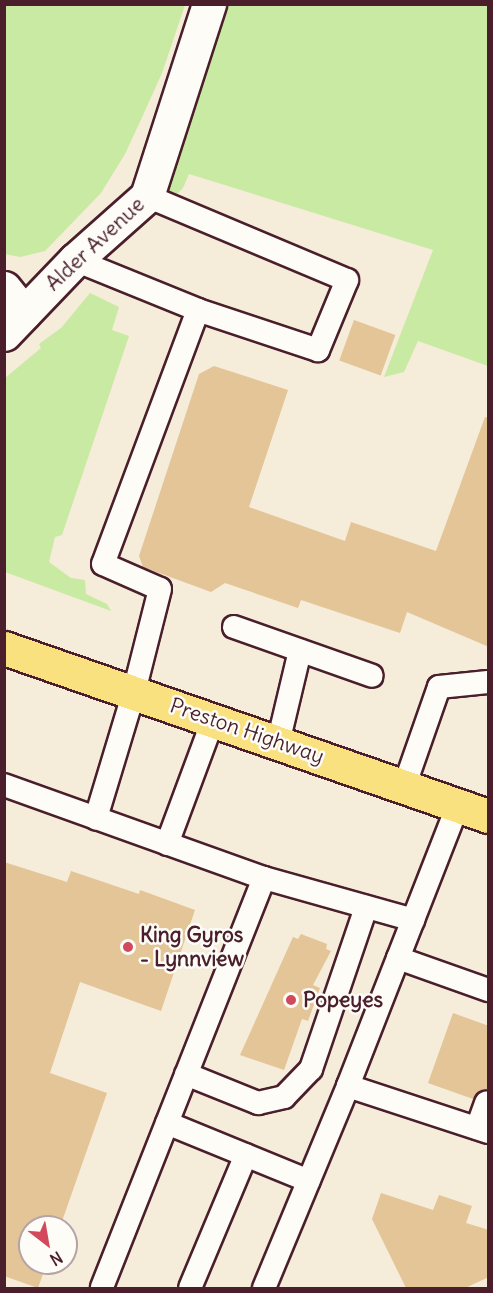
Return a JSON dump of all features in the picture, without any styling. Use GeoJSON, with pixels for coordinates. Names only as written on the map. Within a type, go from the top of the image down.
{"type":"FeatureCollection","features":[{"type":"Feature","properties":{"kind":"main road","name":"Preston Highway"},"geometry":{"type":"LineString","coordinates":[[4,648],[489,816]]}},
{"type":"Feature","properties":{"kind":"street","name":"Alder Avenue"},"geometry":{"type":"LineString","coordinates":[[11,312],[75,260],[147,196],[209,4]]}},
{"type":"Feature","properties":{"kind":"lane"},"geometry":{"type":"LineString","coordinates":[[75,260],[198,310],[318,350],[348,280],[147,196]]}},
{"type":"Feature","properties":{"kind":"lane"},"geometry":{"type":"LineString","coordinates":[[96,818],[134,692],[160,589],[103,564],[198,310]]}},
{"type":"Feature","properties":{"kind":"lane"},"geometry":{"type":"LineString","coordinates":[[234,627],[372,676]]}},
{"type":"Feature","properties":{"kind":"lane"},"geometry":{"type":"LineString","coordinates":[[279,743],[300,651]]}},
{"type":"Feature","properties":{"kind":"lane"},"geometry":{"type":"LineString","coordinates":[[404,787],[439,687],[489,682]]}},
{"type":"Feature","properties":{"kind":"lane"},"geometry":{"type":"LineString","coordinates":[[167,844],[213,720]]}},
{"type":"Feature","properties":{"kind":"lane"},"geometry":{"type":"LineString","coordinates":[[4,785],[264,878],[413,920]]}},
{"type":"Feature","properties":{"kind":"lane"},"geometry":{"type":"LineString","coordinates":[[264,1288],[348,1086],[458,805]]}},
{"type":"Feature","properties":{"kind":"lane"},"geometry":{"type":"LineString","coordinates":[[102,1288],[264,878]]}},
{"type":"Feature","properties":{"kind":"lane"},"geometry":{"type":"LineString","coordinates":[[186,1074],[258,1103],[284,1097],[310,1069],[366,907]]}},
{"type":"Feature","properties":{"kind":"lane"},"geometry":{"type":"LineString","coordinates":[[398,958],[489,990]]}},
{"type":"Feature","properties":{"kind":"lane"},"geometry":{"type":"LineString","coordinates":[[348,1086],[483,1130],[486,1103]]}},
{"type":"Feature","properties":{"kind":"lane"},"geometry":{"type":"LineString","coordinates":[[167,1123],[309,1181]]}},
{"type":"Feature","properties":{"kind":"lane"},"geometry":{"type":"LineString","coordinates":[[190,1288],[246,1155]]}},
{"type":"Feature","properties":{"kind":"green space"},"geometry":{"type":"Polygon","coordinates":[[[5,4],[185,5],[162,73],[125,154],[101,193],[45,251],[20,257],[5,254],[5,4]]]}},
{"type":"Feature","properties":{"kind":"green space"},"geometry":{"type":"Polygon","coordinates":[[[222,5],[488,5],[488,366],[418,341],[404,372],[384,377],[433,250],[189,174],[183,188],[176,195],[168,195],[160,187],[222,5]]]}},
{"type":"Feature","properties":{"kind":"green space"},"geometry":{"type":"Polygon","coordinates":[[[90,293],[119,307],[112,330],[129,336],[62,535],[55,537],[49,562],[71,578],[85,580],[86,594],[107,604],[111,611],[5,572],[5,378],[41,348],[39,344],[61,328],[90,293]]]}},
{"type":"Feature","properties":{"kind":"building"},"geometry":{"type":"Polygon","coordinates":[[[354,320],[395,335],[381,375],[339,360],[354,320]]]}},
{"type":"Feature","properties":{"kind":"building"},"geometry":{"type":"Polygon","coordinates":[[[214,366],[288,390],[249,507],[345,541],[351,522],[436,551],[485,417],[489,418],[489,647],[407,612],[400,633],[301,600],[298,608],[225,583],[211,592],[143,567],[139,556],[199,374],[214,366]]]}},
{"type":"Feature","properties":{"kind":"building"},"geometry":{"type":"Polygon","coordinates":[[[4,862],[67,882],[71,871],[139,894],[140,890],[195,910],[161,1011],[80,982],[50,1073],[107,1093],[64,1215],[18,1215],[18,1275],[43,1275],[38,1288],[4,1276],[4,862]]]}},
{"type":"Feature","properties":{"kind":"building"},"geometry":{"type":"Polygon","coordinates":[[[301,934],[327,944],[326,949],[331,951],[313,985],[320,988],[308,1021],[302,1019],[284,1070],[240,1055],[293,937],[298,939],[301,934]]]}},
{"type":"Feature","properties":{"kind":"building"},"geometry":{"type":"Polygon","coordinates":[[[453,1013],[489,1026],[489,1090],[478,1092],[473,1099],[428,1083],[453,1013]]]}},
{"type":"Feature","properties":{"kind":"building"},"geometry":{"type":"Polygon","coordinates":[[[381,1193],[433,1210],[439,1195],[472,1206],[466,1223],[489,1230],[489,1277],[465,1288],[406,1288],[372,1219],[381,1193]]]}},
{"type":"Feature","properties":{"kind":"place","name":"King Gyros - Lynnview"},"geometry":{"type":"Point","coordinates":[128,947]}},
{"type":"Feature","properties":{"kind":"place","name":"Popeyes"},"geometry":{"type":"Point","coordinates":[291,1000]}}]}
